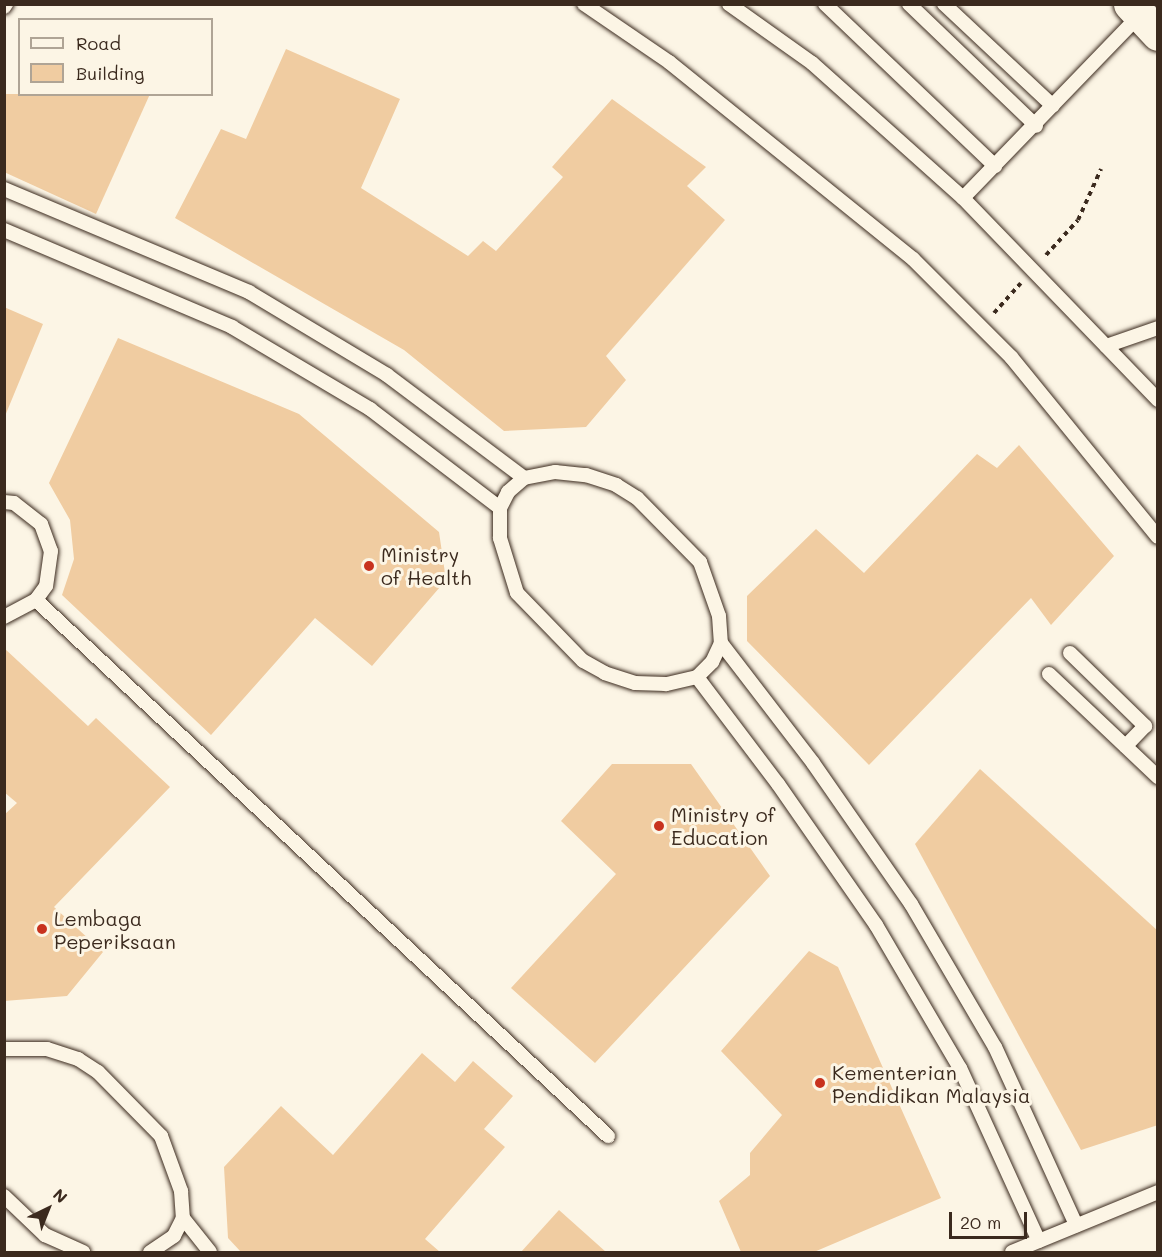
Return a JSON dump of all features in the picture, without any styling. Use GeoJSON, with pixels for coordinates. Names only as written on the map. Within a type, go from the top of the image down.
{"type":"FeatureCollection","features":[{"type":"Feature","properties":{"kind":"lane"},"geometry":{"type":"LineString","coordinates":[[584,4],[669,62],[913,259],[1011,357],[1158,537]]}},
{"type":"Feature","properties":{"kind":"lane"},"geometry":{"type":"LineString","coordinates":[[729,4],[812,63],[963,198],[1158,400]]}},
{"type":"Feature","properties":{"kind":"lane"},"geometry":{"type":"LineString","coordinates":[[825,4],[995,166]]}},
{"type":"Feature","properties":{"kind":"lane"},"geometry":{"type":"LineString","coordinates":[[909,4],[1036,126]]}},
{"type":"Feature","properties":{"kind":"lane"},"geometry":{"type":"LineString","coordinates":[[944,4],[1053,106]]}},
{"type":"Feature","properties":{"kind":"lane"},"geometry":{"type":"LineString","coordinates":[[963,198],[1142,18]]}},
{"type":"Feature","properties":{"kind":"lane"},"geometry":{"type":"LineString","coordinates":[[4,189],[249,292],[387,375],[524,478]]}},
{"type":"Feature","properties":{"kind":"lane"},"geometry":{"type":"LineString","coordinates":[[4,230],[232,327],[370,409],[500,508]]}},
{"type":"Feature","properties":{"kind":"lane"},"geometry":{"type":"LineString","coordinates":[[1106,346],[1158,328]]}},
{"type":"Feature","properties":{"kind":"lane"},"geometry":{"type":"LineString","coordinates":[[555,472],[586,475],[616,485],[637,498],[700,562],[719,616],[721,643],[712,662],[697,677],[666,684],[635,682],[604,673],[584,661],[518,593],[500,538],[500,508],[508,492],[524,478],[555,472]]}},
{"type":"Feature","properties":{"kind":"lane"},"geometry":{"type":"LineString","coordinates":[[4,502],[14,503],[41,524],[51,551],[46,586],[36,600],[4,617]]}},
{"type":"Feature","properties":{"kind":"lane"},"geometry":{"type":"LineString","coordinates":[[36,600],[608,1136]]}},
{"type":"Feature","properties":{"kind":"lane"},"geometry":{"type":"LineString","coordinates":[[721,643],[813,763],[911,904],[995,1047],[1076,1225]]}},
{"type":"Feature","properties":{"kind":"lane"},"geometry":{"type":"LineString","coordinates":[[1070,652],[1145,726],[1126,746]]}},
{"type":"Feature","properties":{"kind":"lane"},"geometry":{"type":"LineString","coordinates":[[1049,674],[1158,777]]}},
{"type":"Feature","properties":{"kind":"lane"},"geometry":{"type":"LineString","coordinates":[[697,677],[778,783],[876,925],[960,1068],[1039,1241]]}},
{"type":"Feature","properties":{"kind":"lane"},"geometry":{"type":"LineString","coordinates":[[4,1049],[47,1049],[78,1059],[98,1072],[161,1136],[181,1191],[183,1218],[174,1236],[150,1252]]}},
{"type":"Feature","properties":{"kind":"lane"},"geometry":{"type":"LineString","coordinates":[[1012,1252],[1158,1192]]}},
{"type":"Feature","properties":{"kind":"lane"},"geometry":{"type":"LineString","coordinates":[[4,1196],[45,1235],[83,1252]]}},
{"type":"Feature","properties":{"kind":"lane"},"geometry":{"type":"LineString","coordinates":[[183,1218],[210,1252]]}},
{"type":"Feature","properties":{"kind":"path"},"geometry":{"type":"LineString","coordinates":[[981,327],[1078,220],[1101,169]]}},
{"type":"Feature","properties":{"kind":"building"},"geometry":{"type":"Polygon","coordinates":[[[286,49],[400,99],[361,188],[468,256],[483,241],[496,251],[563,177],[552,167],[612,99],[706,167],[687,186],[725,220],[606,356],[626,380],[586,427],[504,431],[404,350],[175,218],[221,129],[246,139],[286,49]]]}},
{"type":"Feature","properties":{"kind":"building"},"geometry":{"type":"Polygon","coordinates":[[[4,94],[18,94],[18,96],[149,96],[96,214],[4,172],[4,94]]]}},
{"type":"Feature","properties":{"kind":"building"},"geometry":{"type":"Polygon","coordinates":[[[4,307],[43,324],[5,416],[4,416],[4,307]]]}},
{"type":"Feature","properties":{"kind":"building"},"geometry":{"type":"Polygon","coordinates":[[[118,338],[299,414],[439,532],[446,580],[372,666],[315,618],[211,735],[62,595],[74,559],[70,520],[49,483],[118,338]]]}},
{"type":"Feature","properties":{"kind":"building"},"geometry":{"type":"Polygon","coordinates":[[[1019,445],[1114,556],[1051,625],[1031,598],[869,765],[747,641],[747,596],[816,529],[864,573],[977,454],[997,468],[1019,445]]]}},
{"type":"Feature","properties":{"kind":"building"},"geometry":{"type":"Polygon","coordinates":[[[4,648],[88,726],[96,718],[170,787],[54,907],[103,952],[67,996],[4,1001],[4,815],[17,803],[4,792],[4,648]]]}},
{"type":"Feature","properties":{"kind":"building"},"geometry":{"type":"Polygon","coordinates":[[[612,764],[691,764],[770,876],[595,1063],[511,988],[616,874],[561,821],[612,764]]]}},
{"type":"Feature","properties":{"kind":"building"},"geometry":{"type":"Polygon","coordinates":[[[980,769],[1158,931],[1158,1125],[1081,1150],[915,844],[980,769]]]}},
{"type":"Feature","properties":{"kind":"building","name":"Kementerian Pendidikan Malaysia"},"geometry":{"type":"Polygon","coordinates":[[[809,951],[838,967],[941,1198],[814,1252],[741,1252],[719,1201],[750,1175],[750,1153],[782,1115],[721,1051],[809,951]]]}},
{"type":"Feature","properties":{"kind":"building"},"geometry":{"type":"Polygon","coordinates":[[[422,1053],[455,1082],[473,1061],[513,1096],[484,1129],[505,1147],[425,1239],[440,1252],[241,1252],[228,1238],[224,1167],[281,1106],[333,1155],[422,1053]]]}},
{"type":"Feature","properties":{"kind":"building"},"geometry":{"type":"Polygon","coordinates":[[[559,1210],[606,1252],[521,1252],[559,1210]]]}},
{"type":"Feature","properties":{"kind":"place","name":"Ministry of Health"},"geometry":{"type":"Point","coordinates":[369,566]}},
{"type":"Feature","properties":{"kind":"place","name":"Ministry of Education"},"geometry":{"type":"Point","coordinates":[659,826]}},
{"type":"Feature","properties":{"kind":"place","name":"Lembaga Peperiksaan"},"geometry":{"type":"Point","coordinates":[42,929]}},
{"type":"Feature","properties":{"kind":"place","name":"Kementerian Pendidikan Malaysia"},"geometry":{"type":"Point","coordinates":[820,1083]}}]}
